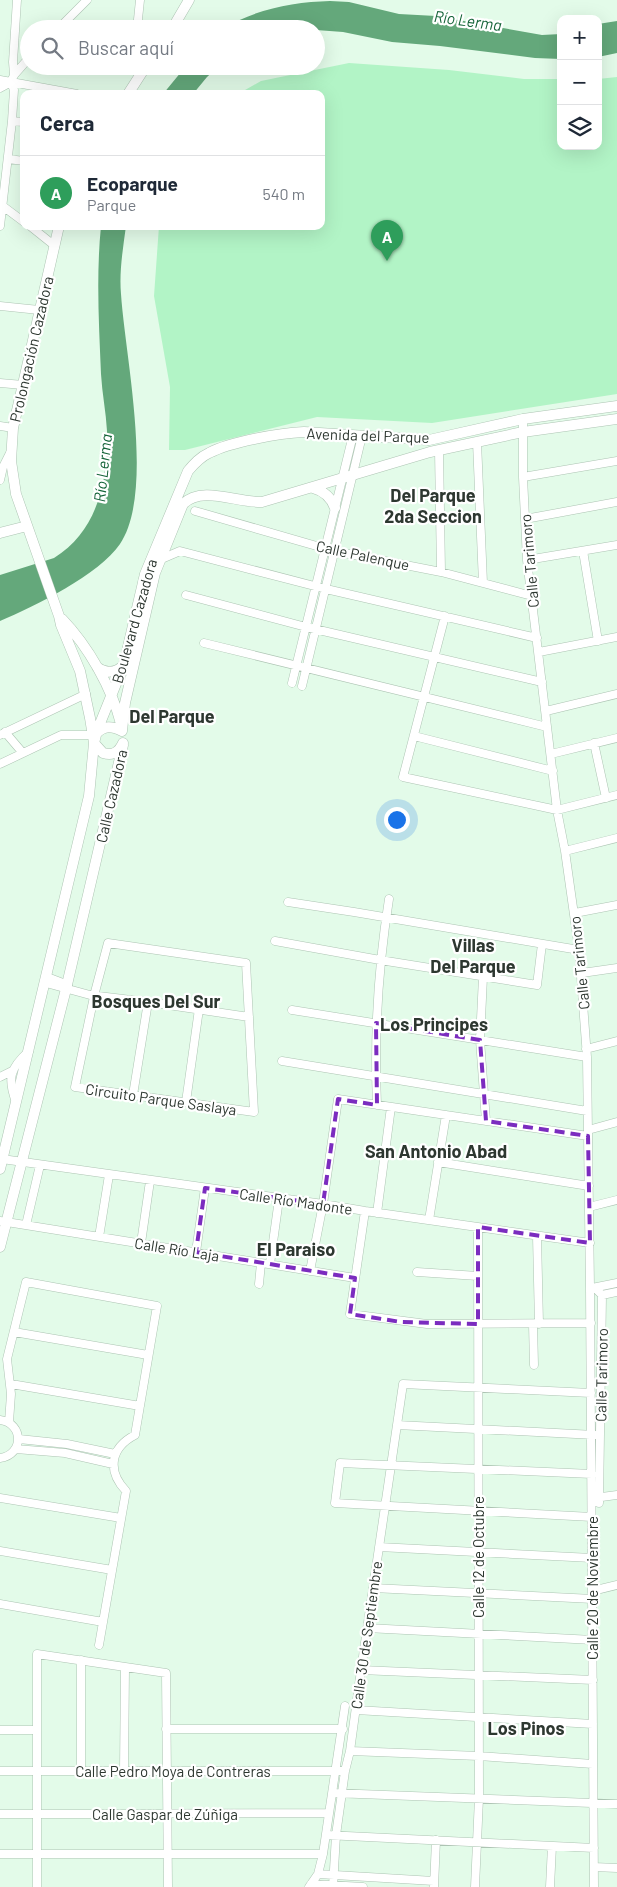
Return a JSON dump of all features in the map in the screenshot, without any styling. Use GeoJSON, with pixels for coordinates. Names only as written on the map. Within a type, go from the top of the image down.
{"type":"FeatureCollection","features":[{"type":"Feature","properties":{"kind":"street"},"geometry":{"type":"LineString","coordinates":[[0,226],[12,121],[17,0]]}},
{"type":"Feature","properties":{"kind":"street"},"geometry":{"type":"LineString","coordinates":[[67,20],[88,0]]}},
{"type":"Feature","properties":{"kind":"street"},"geometry":{"type":"LineString","coordinates":[[138,20],[140,0]]}},
{"type":"Feature","properties":{"kind":"street"},"geometry":{"type":"LineString","coordinates":[[178,20],[190,0]]}},
{"type":"Feature","properties":{"kind":"street"},"geometry":{"type":"LineString","coordinates":[[0,88],[13,78],[20,69]]}},
{"type":"Feature","properties":{"kind":"street"},"geometry":{"type":"LineString","coordinates":[[131,90],[140,75]]}},
{"type":"Feature","properties":{"kind":"street"},"geometry":{"type":"LineString","coordinates":[[0,80],[13,78],[61,90]]}},
{"type":"Feature","properties":{"kind":"street"},"geometry":{"type":"LineString","coordinates":[[12,121],[20,122]]}},
{"type":"Feature","properties":{"kind":"street"},"geometry":{"type":"LineString","coordinates":[[8,159],[20,160]]}},
{"type":"Feature","properties":{"kind":"street"},"geometry":{"type":"LineString","coordinates":[[1,205],[20,219]]}},
{"type":"Feature","properties":{"kind":"street"},"geometry":{"type":"LineString","coordinates":[[35,230],[54,246]]}},
{"type":"Feature","properties":{"kind":"street","name":"Prolongación Cazadora"},"geometry":{"type":"LineString","coordinates":[[58,230],[13,428],[11,461],[16,494],[58,611]]}},
{"type":"Feature","properties":{"kind":"street"},"geometry":{"type":"LineString","coordinates":[[0,306],[39,310]]}},
{"type":"Feature","properties":{"kind":"street"},"geometry":{"type":"LineString","coordinates":[[0,383],[23,385]]}},
{"type":"Feature","properties":{"kind":"street","name":"Avenida del Parque"},"geometry":{"type":"LineString","coordinates":[[180,502],[188,471],[202,458],[219,448],[289,433],[429,440],[523,419],[617,406]]}},
{"type":"Feature","properties":{"kind":"street","name":"Avenida del Parque"},"geometry":{"type":"LineString","coordinates":[[180,502],[200,494],[250,503],[262,502],[439,450],[523,432],[617,418]]}},
{"type":"Feature","properties":{"kind":"street","name":"Calle Tarimoro"},"geometry":{"type":"LineString","coordinates":[[523,419],[523,477],[528,560],[557,810],[575,913],[582,973],[587,1053],[590,1288]]}},
{"type":"Feature","properties":{"kind":"street"},"geometry":{"type":"LineString","coordinates":[[0,426],[13,428]]}},
{"type":"Feature","properties":{"kind":"street"},"geometry":{"type":"LineString","coordinates":[[302,686],[326,589],[347,477],[357,435]]}},
{"type":"Feature","properties":{"kind":"street"},"geometry":{"type":"LineString","coordinates":[[476,442],[483,583]]}},
{"type":"Feature","properties":{"kind":"street"},"geometry":{"type":"LineString","coordinates":[[0,480],[3,467],[12,449]]}},
{"type":"Feature","properties":{"kind":"street"},"geometry":{"type":"LineString","coordinates":[[439,450],[441,572]]}},
{"type":"Feature","properties":{"kind":"street"},"geometry":{"type":"LineString","coordinates":[[523,477],[617,460]]}},
{"type":"Feature","properties":{"kind":"street"},"geometry":{"type":"LineString","coordinates":[[292,683],[335,508],[347,477]]}},
{"type":"Feature","properties":{"kind":"street"},"geometry":{"type":"LineString","coordinates":[[313,488],[329,497],[335,508]]}},
{"type":"Feature","properties":{"kind":"street","name":"Boulevard Cazadora"},"geometry":{"type":"LineString","coordinates":[[122,731],[125,703],[155,573],[180,502]]}},
{"type":"Feature","properties":{"kind":"street","name":"Boulevard Cazadora"},"geometry":{"type":"LineString","coordinates":[[94,737],[124,664],[145,574],[180,502]]}},
{"type":"Feature","properties":{"kind":"street"},"geometry":{"type":"LineString","coordinates":[[525,519],[617,502]]}},
{"type":"Feature","properties":{"kind":"street","name":"Calle Palenque"},"geometry":{"type":"LineString","coordinates":[[196,511],[334,551],[441,572],[532,596]]}},
{"type":"Feature","properties":{"kind":"street"},"geometry":{"type":"LineString","coordinates":[[0,533],[27,526]]}},
{"type":"Feature","properties":{"kind":"street"},"geometry":{"type":"LineString","coordinates":[[528,560],[617,545]]}},
{"type":"Feature","properties":{"kind":"street"},"geometry":{"type":"LineString","coordinates":[[149,565],[180,551],[326,589],[537,638]]}},
{"type":"Feature","properties":{"kind":"street"},"geometry":{"type":"LineString","coordinates":[[583,551],[598,641]]}},
{"type":"Feature","properties":{"kind":"street"},"geometry":{"type":"LineString","coordinates":[[186,595],[316,630],[542,682]]}},
{"type":"Feature","properties":{"kind":"street","name":"Calle Cazadora"},"geometry":{"type":"LineString","coordinates":[[3,1221],[21,1162],[66,987],[124,743],[111,696],[97,667],[58,611]]}},
{"type":"Feature","properties":{"kind":"street","name":"Calle Cazadora"},"geometry":{"type":"LineString","coordinates":[[1,1164],[89,796],[94,737],[80,671],[61,625],[58,611]]}},
{"type":"Feature","properties":{"kind":"street"},"geometry":{"type":"LineString","coordinates":[[445,616],[403,777],[557,810],[617,795]]}},
{"type":"Feature","properties":{"kind":"street"},"geometry":{"type":"LineString","coordinates":[[538,652],[617,638]]}},
{"type":"Feature","properties":{"kind":"street"},"geometry":{"type":"LineString","coordinates":[[204,643],[548,727]]}},
{"type":"Feature","properties":{"kind":"street"},"geometry":{"type":"LineString","coordinates":[[97,667],[111,672],[119,670],[124,664]]}},
{"type":"Feature","properties":{"kind":"street"},"geometry":{"type":"LineString","coordinates":[[22,752],[3,734],[86,694]]}},
{"type":"Feature","properties":{"kind":"street"},"geometry":{"type":"LineString","coordinates":[[546,711],[617,694]]}},
{"type":"Feature","properties":{"kind":"street"},"geometry":{"type":"LineString","coordinates":[[94,737],[101,729],[114,728],[122,731]]}},
{"type":"Feature","properties":{"kind":"street"},"geometry":{"type":"LineString","coordinates":[[0,764],[61,735],[94,737]]}},
{"type":"Feature","properties":{"kind":"street"},"geometry":{"type":"LineString","coordinates":[[414,736],[553,771]]}},
{"type":"Feature","properties":{"kind":"street"},"geometry":{"type":"LineString","coordinates":[[94,737],[99,750],[108,754],[118,751],[124,743]]}},
{"type":"Feature","properties":{"kind":"street"},"geometry":{"type":"LineString","coordinates":[[551,754],[617,738]]}},
{"type":"Feature","properties":{"kind":"street"},"geometry":{"type":"LineString","coordinates":[[594,743],[606,798]]}},
{"type":"Feature","properties":{"kind":"street"},"geometry":{"type":"LineString","coordinates":[[565,851],[617,838]]}},
{"type":"Feature","properties":{"kind":"street"},"geometry":{"type":"LineString","coordinates":[[377,1105],[376,1023],[380,960],[389,899]]}},
{"type":"Feature","properties":{"kind":"street"},"geometry":{"type":"LineString","coordinates":[[288,902],[579,950]]}},
{"type":"Feature","properties":{"kind":"street"},"geometry":{"type":"LineString","coordinates":[[575,913],[617,905]]}},
{"type":"Feature","properties":{"kind":"street"},"geometry":{"type":"LineString","coordinates":[[275,941],[537,985],[542,944]]}},
{"type":"Feature","properties":{"kind":"street","name":"Circuito Parque Saslaya"},"geometry":{"type":"LineString","coordinates":[[108,943],[246,963],[254,1112],[75,1087],[97,994],[108,943]]}},
{"type":"Feature","properties":{"kind":"street"},"geometry":{"type":"LineString","coordinates":[[582,973],[617,968]]}},
{"type":"Feature","properties":{"kind":"street"},"geometry":{"type":"LineString","coordinates":[[483,976],[480,1040],[486,1121]]}},
{"type":"Feature","properties":{"kind":"street"},"geometry":{"type":"LineString","coordinates":[[46,980],[97,994],[249,1016]]}},
{"type":"Feature","properties":{"kind":"street"},"geometry":{"type":"LineString","coordinates":[[133,1095],[148,1002]]}},
{"type":"Feature","properties":{"kind":"street"},"geometry":{"type":"LineString","coordinates":[[186,1102],[199,1009]]}},
{"type":"Feature","properties":{"kind":"street"},"geometry":{"type":"LineString","coordinates":[[292,1010],[480,1040],[587,1053],[617,1041]]}},
{"type":"Feature","properties":{"kind":"street"},"geometry":{"type":"LineString","coordinates":[[16,1103],[10,1088],[12,1071],[19,1060],[29,1051]]}},
{"type":"Feature","properties":{"kind":"street"},"geometry":{"type":"LineString","coordinates":[[282,1061],[588,1112]]}},
{"type":"Feature","properties":{"kind":"street"},"geometry":{"type":"LineString","coordinates":[[0,1077],[12,1071]]}},
{"type":"Feature","properties":{"kind":"street"},"geometry":{"type":"LineString","coordinates":[[310,1271],[323,1204],[338,1099],[486,1121],[588,1133],[617,1122]]}},
{"type":"Feature","properties":{"kind":"street"},"geometry":{"type":"LineString","coordinates":[[377,1213],[391,1107]]}},
{"type":"Feature","properties":{"kind":"street"},"geometry":{"type":"LineString","coordinates":[[429,1220],[446,1115]]}},
{"type":"Feature","properties":{"kind":"street","name":"Calle Río Madonte"},"geometry":{"type":"LineString","coordinates":[[1,1164],[21,1162],[590,1243]]}},
{"type":"Feature","properties":{"kind":"street"},"geometry":{"type":"LineString","coordinates":[[438,1162],[589,1186]]}},
{"type":"Feature","properties":{"kind":"street"},"geometry":{"type":"LineString","coordinates":[[26,1225],[40,1165]]}},
{"type":"Feature","properties":{"kind":"street"},"geometry":{"type":"LineString","coordinates":[[99,1237],[109,1175]]}},
{"type":"Feature","properties":{"kind":"street"},"geometry":{"type":"LineString","coordinates":[[141,1243],[150,1180]]}},
{"type":"Feature","properties":{"kind":"street"},"geometry":{"type":"LineString","coordinates":[[196,1252],[205,1188]]}},
{"type":"Feature","properties":{"kind":"street"},"geometry":{"type":"LineString","coordinates":[[270,1264],[279,1199]]}},
{"type":"Feature","properties":{"kind":"street"},"geometry":{"type":"LineString","coordinates":[[589,1207],[617,1200]]}},
{"type":"Feature","properties":{"kind":"street"},"geometry":{"type":"LineString","coordinates":[[365,1211],[350,1314],[418,1323],[591,1323]]}},
{"type":"Feature","properties":{"kind":"street"},"geometry":{"type":"LineString","coordinates":[[0,1247],[3,1221]]}},
{"type":"Feature","properties":{"kind":"street","name":"Calle Río Laja"},"geometry":{"type":"LineString","coordinates":[[3,1221],[355,1278]]}},
{"type":"Feature","properties":{"kind":"street","name":"Calle 12 de Octubre"},"geometry":{"type":"LineString","coordinates":[[475,1887],[479,1800],[478,1227]]}},
{"type":"Feature","properties":{"kind":"street"},"geometry":{"type":"LineString","coordinates":[[534,1365],[537,1236]]}},
{"type":"Feature","properties":{"kind":"street"},"geometry":{"type":"LineString","coordinates":[[259,1284],[261,1263]]}},
{"type":"Feature","properties":{"kind":"street"},"geometry":{"type":"LineString","coordinates":[[416,1272],[478,1276]]}},
{"type":"Feature","properties":{"kind":"street"},"geometry":{"type":"LineString","coordinates":[[8,1422],[11,1384],[7,1359],[26,1282],[157,1306],[134,1434],[120,1446],[115,1454],[113,1464],[114,1475],[126,1492],[99,1645]]}},
{"type":"Feature","properties":{"kind":"street"},"geometry":{"type":"LineString","coordinates":[[590,1288],[617,1283]]}},
{"type":"Feature","properties":{"kind":"street"},"geometry":{"type":"LineString","coordinates":[[590,1288],[602,1295],[617,1292]]}},
{"type":"Feature","properties":{"kind":"street","name":"Calle 20 de Noviembre"},"geometry":{"type":"LineString","coordinates":[[590,1288],[591,1435],[595,1501],[592,1517],[594,1887]]}},
{"type":"Feature","properties":{"kind":"street","name":"Calle Tarimoro"},"geometry":{"type":"LineString","coordinates":[[595,1501],[600,1435],[602,1295]]}},
{"type":"Feature","properties":{"kind":"street"},"geometry":{"type":"LineString","coordinates":[[14,1332],[148,1355]]}},
{"type":"Feature","properties":{"kind":"street"},"geometry":{"type":"LineString","coordinates":[[11,1384],[140,1406]]}},
{"type":"Feature","properties":{"kind":"street","name":"Calle 30 de Septiembre"},"geometry":{"type":"LineString","coordinates":[[333,1886],[336,1835],[350,1751],[360,1670],[403,1384],[478,1387]]}},
{"type":"Feature","properties":{"kind":"street"},"geometry":{"type":"LineString","coordinates":[[478,1387],[591,1393]]}},
{"type":"Feature","properties":{"kind":"street"},"geometry":{"type":"LineString","coordinates":[[0,1420],[8,1422],[16,1429],[19,1439],[16,1449],[9,1456],[0,1458]]}},
{"type":"Feature","properties":{"kind":"street"},"geometry":{"type":"LineString","coordinates":[[397,1425],[600,1435]]}},
{"type":"Feature","properties":{"kind":"street"},"geometry":{"type":"LineString","coordinates":[[19,1439],[68,1444],[115,1454]]}},
{"type":"Feature","properties":{"kind":"street"},"geometry":{"type":"LineString","coordinates":[[16,1449],[65,1453],[113,1464]]}},
{"type":"Feature","properties":{"kind":"street"},"geometry":{"type":"LineString","coordinates":[[592,1474],[340,1463],[335,1503],[592,1517]]}},
{"type":"Feature","properties":{"kind":"street"},"geometry":{"type":"LineString","coordinates":[[595,1501],[617,1495]]}},
{"type":"Feature","properties":{"kind":"street"},"geometry":{"type":"LineString","coordinates":[[0,1498],[121,1518]]}},
{"type":"Feature","properties":{"kind":"street"},"geometry":{"type":"LineString","coordinates":[[595,1501],[617,1500]]}},
{"type":"Feature","properties":{"kind":"street"},"geometry":{"type":"LineString","coordinates":[[379,1547],[592,1558]]}},
{"type":"Feature","properties":{"kind":"street"},"geometry":{"type":"LineString","coordinates":[[0,1551],[112,1570]]}},
{"type":"Feature","properties":{"kind":"street"},"geometry":{"type":"LineString","coordinates":[[373,1588],[478,1594],[592,1595],[617,1585]]}},
{"type":"Feature","properties":{"kind":"street"},"geometry":{"type":"LineString","coordinates":[[0,1604],[103,1622]]}},
{"type":"Feature","properties":{"kind":"street"},"geometry":{"type":"LineString","coordinates":[[367,1628],[593,1640]]}},
{"type":"Feature","properties":{"kind":"street"},"geometry":{"type":"LineString","coordinates":[[37,1887],[38,1654],[166,1673],[168,1887]]}},
{"type":"Feature","properties":{"kind":"street"},"geometry":{"type":"LineString","coordinates":[[81,1660],[81,1771]]}},
{"type":"Feature","properties":{"kind":"street"},"geometry":{"type":"LineString","coordinates":[[124,1771],[125,1667]]}},
{"type":"Feature","properties":{"kind":"street"},"geometry":{"type":"LineString","coordinates":[[360,1670],[593,1680]]}},
{"type":"Feature","properties":{"kind":"street","name":"Calle 30 de Septiembre"},"geometry":{"type":"LineString","coordinates":[[310,1886],[318,1874],[323,1854],[345,1706]]}},
{"type":"Feature","properties":{"kind":"street"},"geometry":{"type":"LineString","coordinates":[[356,1710],[593,1724]]}},
{"type":"Feature","properties":{"kind":"street"},"geometry":{"type":"LineString","coordinates":[[166,1729],[343,1729]]}},
{"type":"Feature","properties":{"kind":"street"},"geometry":{"type":"LineString","coordinates":[[0,1730],[38,1730]]}},
{"type":"Feature","properties":{"kind":"street"},"geometry":{"type":"LineString","coordinates":[[350,1751],[479,1756],[594,1764]]}},
{"type":"Feature","properties":{"kind":"street","name":"Calle Pedro Moya de Contreras"},"geometry":{"type":"LineString","coordinates":[[0,1772],[346,1771]]}},
{"type":"Feature","properties":{"kind":"street"},"geometry":{"type":"LineString","coordinates":[[332,1794],[594,1806],[617,1804]]}},
{"type":"Feature","properties":{"kind":"street","name":"Calle Gaspar de Zúñiga"},"geometry":{"type":"LineString","coordinates":[[0,1814],[330,1813]]}},
{"type":"Feature","properties":{"kind":"street"},"geometry":{"type":"LineString","coordinates":[[326,1835],[594,1848]]}},
{"type":"Feature","properties":{"kind":"street"},"geometry":{"type":"LineString","coordinates":[[318,1874],[434,1884],[436,1840]]}},
{"type":"Feature","properties":{"kind":"street"},"geometry":{"type":"LineString","coordinates":[[550,1887],[552,1846]]}},
{"type":"Feature","properties":{"kind":"street"},"geometry":{"type":"LineString","coordinates":[[0,1854],[323,1854]]}},
{"type":"Feature","properties":{"kind":"street"},"geometry":{"type":"LineString","coordinates":[[594,1867],[617,1868]]}},
{"type":"Feature","properties":{"kind":"street"},"geometry":{"type":"LineString","coordinates":[[310,1886],[363,1887]]}},
{"type":"Feature","properties":{"kind":"highlighted area"},"geometry":{"type":"Polygon","coordinates":[[[376,1023],[480,1040],[486,1121],[588,1136],[590,1243],[478,1227],[478,1324],[401,1322],[350,1314],[355,1278],[196,1252],[205,1188],[323,1204],[338,1099],[377,1105],[376,1023]]]}},
{"type":"Feature","properties":{"kind":"shaded area"},"geometry":{"type":"Polygon","coordinates":[[[330,1],[349,2],[399,14],[436,16],[542,35],[557,34],[557,59],[392,42],[343,32],[325,31],[325,20],[239,20],[289,5],[330,1]]]}},
{"type":"Feature","properties":{"kind":"shaded area"},"geometry":{"type":"Polygon","coordinates":[[[617,21],[617,53],[602,56],[602,23],[617,21]]]}},
{"type":"Feature","properties":{"kind":"shaded area"},"geometry":{"type":"Polygon","coordinates":[[[349,63],[449,70],[524,79],[557,79],[557,150],[602,150],[602,79],[617,77],[617,394],[432,423],[317,417],[185,450],[169,450],[170,387],[154,296],[159,230],[325,230],[325,90],[245,90],[261,81],[290,75],[325,75],[325,68],[349,63]]]}},
{"type":"Feature","properties":{"kind":"shaded area"},"geometry":{"type":"Polygon","coordinates":[[[179,75],[209,75],[196,90],[166,90],[179,75]]]}},
{"type":"Feature","properties":{"kind":"shaded area"},"geometry":{"type":"Polygon","coordinates":[[[101,230],[126,230],[121,286],[132,387],[137,458],[135,492],[130,521],[120,544],[97,567],[65,589],[0,621],[0,575],[54,558],[69,547],[81,534],[90,519],[102,486],[107,449],[107,431],[99,319],[101,230]]]}},
{"type":"Feature","properties":{"kind":"place","name":"Ecoparque"},"geometry":{"type":"Point","coordinates":[387,261]}},
{"type":"Feature","properties":{"kind":"district","name":"Del Parque 2da Seccion"},"geometry":{"type":"Point","coordinates":[433,505]}},
{"type":"Feature","properties":{"kind":"district","name":"Del Parque"},"geometry":{"type":"Point","coordinates":[172,716]}},
{"type":"Feature","properties":{"kind":"district","name":"Villas Del Parque"},"geometry":{"type":"Point","coordinates":[473,955]}},
{"type":"Feature","properties":{"kind":"district","name":"Bosques Del Sur"},"geometry":{"type":"Point","coordinates":[156,1001]}},
{"type":"Feature","properties":{"kind":"district","name":"Los Principes"},"geometry":{"type":"Point","coordinates":[434,1024]}},
{"type":"Feature","properties":{"kind":"district","name":"San Antonio Abad"},"geometry":{"type":"Point","coordinates":[436,1151]}},
{"type":"Feature","properties":{"kind":"district","name":"El Paraiso"},"geometry":{"type":"Point","coordinates":[296,1249]}},
{"type":"Feature","properties":{"kind":"district","name":"Los Pinos"},"geometry":{"type":"Point","coordinates":[526,1728]}},
{"type":"Feature","properties":{"kind":"water label","name":"Río Lerma"},"geometry":{"type":"Point","coordinates":[468,20]}},
{"type":"Feature","properties":{"kind":"water label","name":"Río Lerma"},"geometry":{"type":"Point","coordinates":[102,468]}}]}
